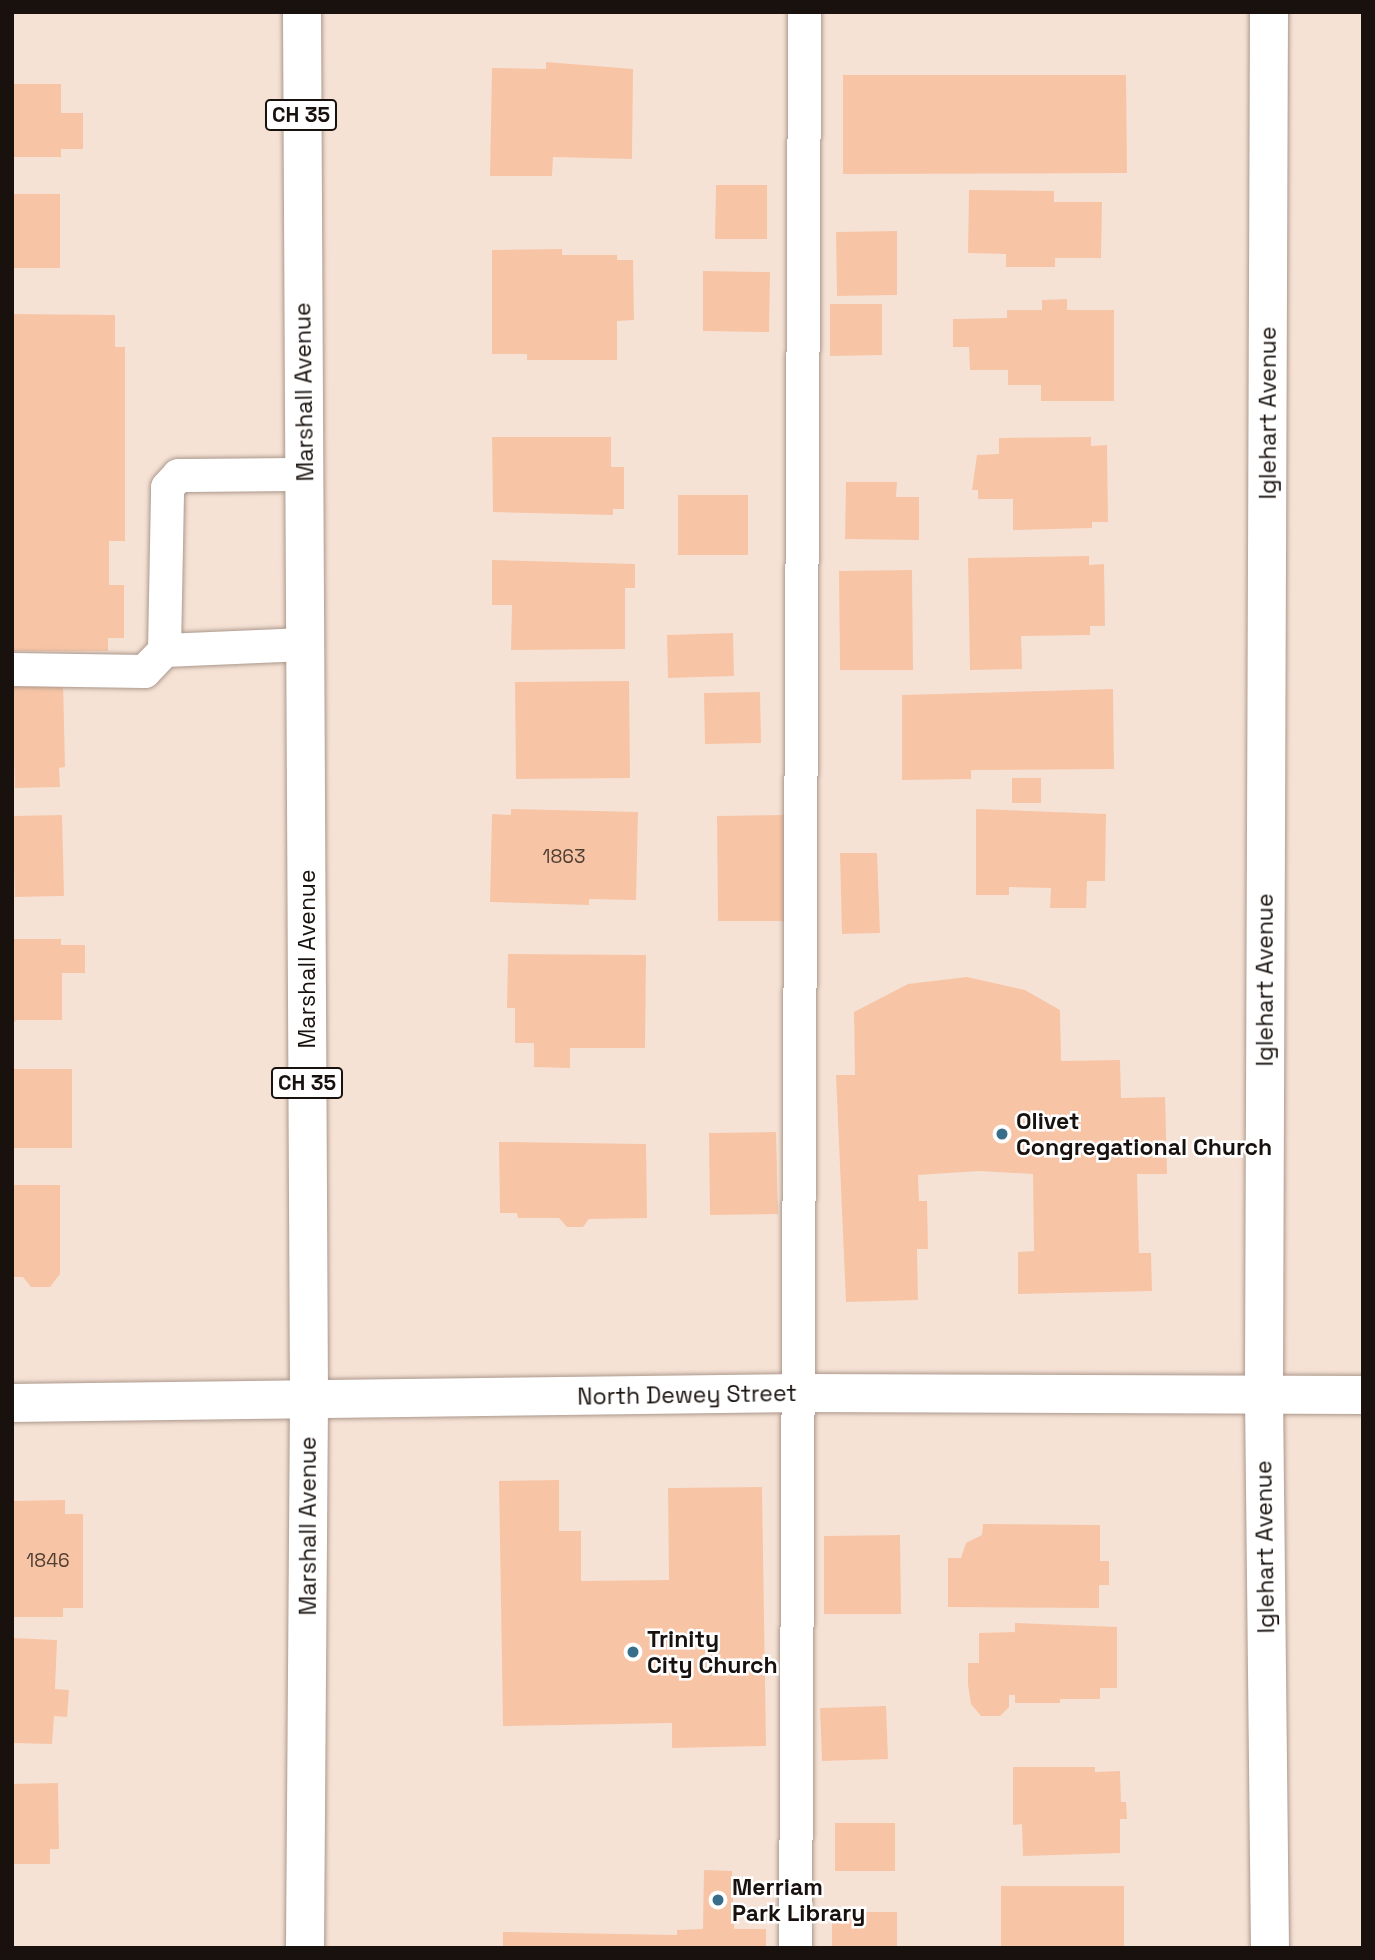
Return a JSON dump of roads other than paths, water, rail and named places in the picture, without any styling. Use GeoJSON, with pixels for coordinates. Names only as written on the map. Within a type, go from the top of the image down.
{"type":"FeatureCollection","features":[{"type":"Feature","properties":{"kind":"street","name":"Marshall Avenue"},"geometry":{"type":"LineString","coordinates":[[302,12],[309,1401],[305,1948]]}},
{"type":"Feature","properties":{"kind":"street","name":"Iglehart Avenue"},"geometry":{"type":"LineString","coordinates":[[1269,12],[1264,1395],[1270,1948]]}},
{"type":"Feature","properties":{"kind":"street","name":"North Dewey Street"},"geometry":{"type":"LineString","coordinates":[[12,1403],[801,1393],[1363,1395]]}},
{"type":"Feature","properties":{"kind":"lane"},"geometry":{"type":"LineString","coordinates":[[795,1948],[801,1393],[804,12]]}},
{"type":"Feature","properties":{"kind":"lane"},"geometry":{"type":"LineString","coordinates":[[12,669],[144,671],[164,650],[167,488],[178,475],[304,474]]}},
{"type":"Feature","properties":{"kind":"lane"},"geometry":{"type":"LineString","coordinates":[[164,650],[305,644]]}},
{"type":"Feature","properties":{"kind":"place","name":"Olivet Congregational Church"},"geometry":{"type":"Point","coordinates":[1002,1134]}},
{"type":"Feature","properties":{"kind":"place","name":"Trinity City Church"},"geometry":{"type":"Point","coordinates":[633,1652]}},
{"type":"Feature","properties":{"kind":"place","name":"Merriam Park Library"},"geometry":{"type":"Point","coordinates":[718,1900]}}]}
